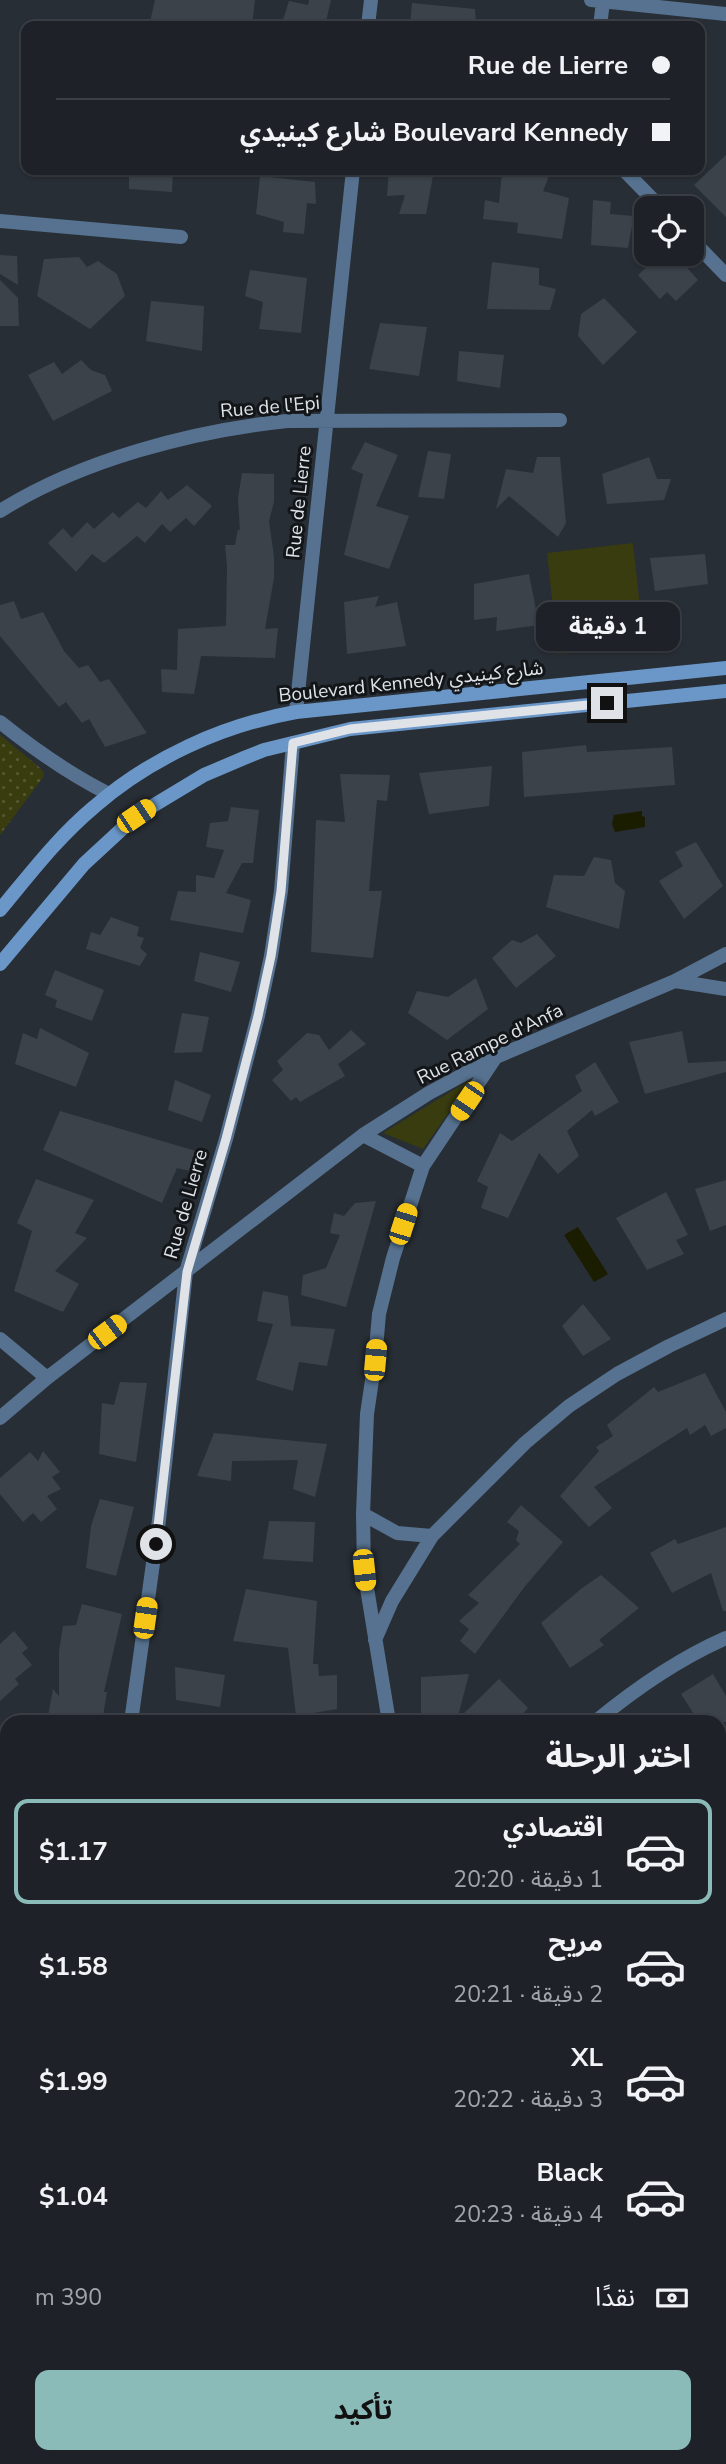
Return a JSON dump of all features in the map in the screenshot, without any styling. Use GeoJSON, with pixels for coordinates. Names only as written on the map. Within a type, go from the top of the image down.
{"type":"FeatureCollection","features":[{"type":"Feature","properties":{"kind":"main road","name":"Boulevard Kennedy شارع كينيدي"},"geometry":{"type":"LineString","coordinates":[[0,910],[59,840],[109,794],[197,742],[257,720],[296,712],[726,668]]}},
{"type":"Feature","properties":{"kind":"main road"},"geometry":{"type":"LineString","coordinates":[[0,964],[84,864],[136,816],[182,787],[264,750],[350,729],[726,691]]}},
{"type":"Feature","properties":{"kind":"street"},"geometry":{"type":"LineString","coordinates":[[369,21],[371,0]]}},
{"type":"Feature","properties":{"kind":"street"},"geometry":{"type":"LineString","coordinates":[[599,21],[597,1],[726,14]]}},
{"type":"Feature","properties":{"kind":"street","name":"Rue de Lierre"},"geometry":{"type":"LineString","coordinates":[[296,712],[352,175]]}},
{"type":"Feature","properties":{"kind":"street"},"geometry":{"type":"LineString","coordinates":[[629,175],[649,196]]}},
{"type":"Feature","properties":{"kind":"street"},"geometry":{"type":"LineString","coordinates":[[0,221],[181,237]]}},
{"type":"Feature","properties":{"kind":"street"},"geometry":{"type":"LineString","coordinates":[[704,252],[726,275]]}},
{"type":"Feature","properties":{"kind":"street","name":"Rue de l'Epi"},"geometry":{"type":"LineString","coordinates":[[0,511],[56,482],[107,461],[175,441],[248,425],[327,420],[560,420]]}},
{"type":"Feature","properties":{"kind":"street"},"geometry":{"type":"LineString","coordinates":[[0,722],[45,758],[76,778],[109,794]]}},
{"type":"Feature","properties":{"kind":"street","name":"Rue de Lierre"},"geometry":{"type":"LineString","coordinates":[[132,1715],[159,1520],[187,1272],[229,1127],[271,956],[281,891],[293,743]]}},
{"type":"Feature","properties":{"kind":"street","name":"Rue Rampe d'Anfa"},"geometry":{"type":"LineString","coordinates":[[0,1418],[47,1378],[363,1135],[429,1093],[496,1057],[675,981],[726,954]]}},
{"type":"Feature","properties":{"kind":"street"},"geometry":{"type":"LineString","coordinates":[[675,981],[726,989]]}},
{"type":"Feature","properties":{"kind":"street"},"geometry":{"type":"LineString","coordinates":[[388,1715],[364,1570],[367,1414],[379,1314],[393,1258],[423,1166],[496,1057]]}},
{"type":"Feature","properties":{"kind":"street"},"geometry":{"type":"LineString","coordinates":[[363,1135],[423,1166]]}},
{"type":"Feature","properties":{"kind":"street"},"geometry":{"type":"LineString","coordinates":[[374,1642],[391,1601],[432,1536],[524,1443],[569,1406],[617,1374],[726,1319]]}},
{"type":"Feature","properties":{"kind":"street"},"geometry":{"type":"LineString","coordinates":[[0,1339],[47,1378]]}},
{"type":"Feature","properties":{"kind":"street"},"geometry":{"type":"LineString","coordinates":[[363,1514],[397,1532],[432,1536]]}},
{"type":"Feature","properties":{"kind":"street"},"geometry":{"type":"LineString","coordinates":[[604,1715],[653,1678],[726,1638]]}},
{"type":"Feature","properties":{"kind":"green space"},"geometry":{"type":"Polygon","coordinates":[[[633,543],[644,644],[558,654],[547,553],[633,543]]]}},
{"type":"Feature","properties":{"kind":"green space"},"geometry":{"type":"Polygon","coordinates":[[[0,735],[38,766],[44,776],[0,835],[0,735]]]}},
{"type":"Feature","properties":{"kind":"green space"},"geometry":{"type":"Polygon","coordinates":[[[473,1078],[423,1149],[383,1133],[473,1078]]]}},
{"type":"Feature","properties":{"kind":"shaded area"},"geometry":{"type":"Polygon","coordinates":[[[642,811],[645,827],[615,832],[612,824],[614,815],[642,811]]]}},
{"type":"Feature","properties":{"kind":"shaded area"},"geometry":{"type":"Polygon","coordinates":[[[578,1227],[608,1274],[594,1282],[564,1235],[578,1227]]]}},
{"type":"Feature","properties":{"kind":"building"},"geometry":{"type":"Polygon","coordinates":[[[155,0],[255,0],[253,21],[150,21],[155,0]]]}},
{"type":"Feature","properties":{"kind":"building"},"geometry":{"type":"Polygon","coordinates":[[[309,0],[331,0],[326,21],[283,21],[289,1],[308,5],[309,0]]]}},
{"type":"Feature","properties":{"kind":"building"},"geometry":{"type":"Polygon","coordinates":[[[412,3],[475,9],[476,21],[410,21],[412,3]]]}},
{"type":"Feature","properties":{"kind":"building"},"geometry":{"type":"Polygon","coordinates":[[[726,155],[726,217],[694,185],[726,155]]]}},
{"type":"Feature","properties":{"kind":"building"},"geometry":{"type":"Polygon","coordinates":[[[129,175],[173,175],[172,192],[129,189],[129,175]]]}},
{"type":"Feature","properties":{"kind":"building"},"geometry":{"type":"Polygon","coordinates":[[[389,175],[433,175],[426,214],[399,214],[405,195],[387,196],[389,175]]]}},
{"type":"Feature","properties":{"kind":"building"},"geometry":{"type":"Polygon","coordinates":[[[502,175],[549,176],[543,191],[569,198],[562,239],[517,233],[518,223],[483,219],[485,200],[499,203],[502,175]]]}},
{"type":"Feature","properties":{"kind":"building"},"geometry":{"type":"Polygon","coordinates":[[[260,176],[315,182],[316,204],[307,203],[304,234],[283,232],[284,222],[256,214],[260,176]]]}},
{"type":"Feature","properties":{"kind":"building"},"geometry":{"type":"Polygon","coordinates":[[[593,200],[611,202],[610,214],[634,216],[628,248],[591,245],[593,200]]]}},
{"type":"Feature","properties":{"kind":"building"},"geometry":{"type":"Polygon","coordinates":[[[0,255],[17,256],[18,285],[0,274],[0,255]]]}},
{"type":"Feature","properties":{"kind":"building"},"geometry":{"type":"Polygon","coordinates":[[[79,257],[87,267],[98,261],[117,274],[125,296],[90,329],[37,296],[44,259],[79,257]]]}},
{"type":"Feature","properties":{"kind":"building"},"geometry":{"type":"Polygon","coordinates":[[[492,262],[539,268],[539,285],[556,289],[550,310],[487,309],[492,262]]]}},
{"type":"Feature","properties":{"kind":"building"},"geometry":{"type":"Polygon","coordinates":[[[648,266],[686,266],[698,280],[676,301],[667,292],[660,299],[638,275],[648,266]]]}},
{"type":"Feature","properties":{"kind":"building"},"geometry":{"type":"Polygon","coordinates":[[[250,270],[307,278],[301,333],[259,329],[263,302],[245,296],[250,270]]]}},
{"type":"Feature","properties":{"kind":"building"},"geometry":{"type":"Polygon","coordinates":[[[0,280],[18,298],[19,326],[0,326],[0,280]]]}},
{"type":"Feature","properties":{"kind":"building"},"geometry":{"type":"Polygon","coordinates":[[[604,298],[637,332],[603,365],[578,336],[581,314],[604,298]]]}},
{"type":"Feature","properties":{"kind":"building"},"geometry":{"type":"Polygon","coordinates":[[[151,301],[204,306],[202,351],[146,341],[151,301]]]}},
{"type":"Feature","properties":{"kind":"building"},"geometry":{"type":"Polygon","coordinates":[[[380,323],[427,327],[419,376],[369,369],[380,323]]]}},
{"type":"Feature","properties":{"kind":"building"},"geometry":{"type":"Polygon","coordinates":[[[459,351],[504,355],[500,388],[457,381],[459,351]]]}},
{"type":"Feature","properties":{"kind":"building"},"geometry":{"type":"Polygon","coordinates":[[[81,360],[91,370],[105,375],[112,391],[53,421],[28,375],[54,362],[62,374],[81,360]]]}},
{"type":"Feature","properties":{"kind":"building"},"geometry":{"type":"Polygon","coordinates":[[[365,442],[398,455],[376,506],[409,516],[389,569],[344,555],[363,474],[351,469],[365,442]]]}},
{"type":"Feature","properties":{"kind":"building"},"geometry":{"type":"Polygon","coordinates":[[[428,451],[451,454],[444,499],[418,497],[428,451]]]}},
{"type":"Feature","properties":{"kind":"building"},"geometry":{"type":"Polygon","coordinates":[[[537,457],[560,457],[566,523],[558,537],[509,496],[496,509],[506,469],[533,473],[537,457]]]}},
{"type":"Feature","properties":{"kind":"building"},"geometry":{"type":"Polygon","coordinates":[[[649,457],[657,479],[671,479],[664,500],[607,504],[602,474],[649,457]]]}},
{"type":"Feature","properties":{"kind":"building"},"geometry":{"type":"Polygon","coordinates":[[[242,473],[274,474],[274,502],[269,521],[274,578],[265,629],[278,628],[275,658],[201,656],[194,694],[162,692],[161,669],[177,670],[178,629],[226,626],[225,545],[235,545],[238,529],[240,531],[238,498],[242,473]]]}},
{"type":"Feature","properties":{"kind":"building"},"geometry":{"type":"Polygon","coordinates":[[[187,485],[212,506],[194,526],[186,518],[170,532],[162,524],[145,543],[137,536],[104,563],[92,554],[76,572],[48,543],[63,528],[72,538],[87,522],[94,529],[113,512],[119,518],[138,502],[146,508],[161,491],[168,500],[187,485]]]}},
{"type":"Feature","properties":{"kind":"building"},"geometry":{"type":"Polygon","coordinates":[[[705,554],[708,584],[655,591],[650,558],[705,554]]]}},
{"type":"Feature","properties":{"kind":"building"},"geometry":{"type":"Polygon","coordinates":[[[529,574],[539,625],[496,631],[497,617],[474,620],[474,584],[529,574]]]}},
{"type":"Feature","properties":{"kind":"building"},"geometry":{"type":"Polygon","coordinates":[[[379,596],[375,607],[397,602],[406,646],[347,654],[344,602],[379,596]]]}},
{"type":"Feature","properties":{"kind":"building"},"geometry":{"type":"Polygon","coordinates":[[[14,601],[21,619],[43,612],[64,651],[79,668],[88,665],[100,682],[109,679],[147,733],[105,747],[89,719],[82,723],[66,702],[59,707],[0,636],[0,605],[14,601]]]}},
{"type":"Feature","properties":{"kind":"building"},"geometry":{"type":"Polygon","coordinates":[[[586,745],[587,752],[672,747],[675,785],[524,797],[522,752],[586,745]]]}},
{"type":"Feature","properties":{"kind":"building"},"geometry":{"type":"Polygon","coordinates":[[[492,766],[489,806],[429,814],[419,773],[492,766]]]}},
{"type":"Feature","properties":{"kind":"building"},"geometry":{"type":"Polygon","coordinates":[[[340,774],[390,775],[387,801],[377,800],[369,891],[382,891],[373,958],[311,952],[316,820],[345,822],[340,774]]]}},
{"type":"Feature","properties":{"kind":"building"},"geometry":{"type":"Polygon","coordinates":[[[231,807],[259,810],[253,863],[242,863],[226,893],[251,900],[243,933],[170,920],[178,891],[196,892],[196,875],[214,878],[224,850],[206,847],[210,823],[228,821],[231,807]]]}},
{"type":"Feature","properties":{"kind":"building"},"geometry":{"type":"Polygon","coordinates":[[[696,842],[723,886],[684,919],[659,881],[683,866],[675,852],[696,842]]]}},
{"type":"Feature","properties":{"kind":"building"},"geometry":{"type":"Polygon","coordinates":[[[594,857],[611,860],[615,883],[625,891],[619,929],[546,907],[554,875],[584,876],[594,857]]]}},
{"type":"Feature","properties":{"kind":"building"},"geometry":{"type":"Polygon","coordinates":[[[111,917],[139,927],[137,936],[144,938],[140,948],[147,954],[140,966],[86,949],[91,932],[100,935],[111,917]]]}},
{"type":"Feature","properties":{"kind":"building"},"geometry":{"type":"Polygon","coordinates":[[[537,934],[556,956],[516,988],[492,958],[512,940],[521,943],[537,934]]]}},
{"type":"Feature","properties":{"kind":"building"},"geometry":{"type":"Polygon","coordinates":[[[200,952],[240,962],[231,992],[194,981],[200,952]]]}},
{"type":"Feature","properties":{"kind":"building"},"geometry":{"type":"Polygon","coordinates":[[[55,970],[104,990],[92,1021],[55,1007],[57,1000],[45,995],[55,970]]]}},
{"type":"Feature","properties":{"kind":"building"},"geometry":{"type":"Polygon","coordinates":[[[476,978],[488,1009],[447,1040],[408,1013],[417,991],[448,997],[476,978]]]}},
{"type":"Feature","properties":{"kind":"building"},"geometry":{"type":"Polygon","coordinates":[[[182,1013],[209,1017],[202,1052],[174,1053],[182,1013]]]}},
{"type":"Feature","properties":{"kind":"building"},"geometry":{"type":"Polygon","coordinates":[[[40,1028],[89,1053],[76,1087],[15,1064],[23,1033],[37,1039],[40,1028]]]}},
{"type":"Feature","properties":{"kind":"building"},"geometry":{"type":"Polygon","coordinates":[[[351,1030],[366,1044],[338,1064],[345,1076],[300,1102],[296,1097],[291,1101],[272,1080],[283,1070],[277,1061],[307,1033],[319,1035],[329,1050],[351,1030]]]}},
{"type":"Feature","properties":{"kind":"building"},"geometry":{"type":"Polygon","coordinates":[[[682,1031],[688,1063],[726,1061],[726,1072],[645,1094],[629,1042],[682,1031]]]}},
{"type":"Feature","properties":{"kind":"building"},"geometry":{"type":"Polygon","coordinates":[[[595,1062],[619,1102],[595,1116],[592,1110],[567,1131],[579,1156],[558,1174],[539,1153],[508,1218],[481,1208],[488,1187],[477,1181],[500,1133],[512,1141],[582,1091],[575,1076],[595,1062]]]}},
{"type":"Feature","properties":{"kind":"building"},"geometry":{"type":"Polygon","coordinates":[[[175,1080],[211,1095],[202,1122],[168,1110],[175,1080]]]}},
{"type":"Feature","properties":{"kind":"building"},"geometry":{"type":"Polygon","coordinates":[[[60,1111],[196,1151],[194,1172],[177,1168],[162,1203],[43,1150],[60,1111]]]}},
{"type":"Feature","properties":{"kind":"building"},"geometry":{"type":"Polygon","coordinates":[[[36,1179],[94,1200],[75,1233],[87,1238],[55,1271],[79,1284],[63,1312],[14,1291],[32,1231],[17,1223],[36,1179]]]}},
{"type":"Feature","properties":{"kind":"building"},"geometry":{"type":"Polygon","coordinates":[[[726,1180],[726,1225],[710,1231],[695,1189],[726,1180]]]}},
{"type":"Feature","properties":{"kind":"building"},"geometry":{"type":"Polygon","coordinates":[[[666,1192],[688,1235],[676,1240],[684,1254],[647,1270],[616,1218],[666,1192]]]}},
{"type":"Feature","properties":{"kind":"building"},"geometry":{"type":"Polygon","coordinates":[[[376,1201],[346,1307],[301,1295],[303,1275],[326,1268],[340,1235],[330,1233],[334,1213],[344,1216],[355,1203],[376,1201]]]}},
{"type":"Feature","properties":{"kind":"building"},"geometry":{"type":"Polygon","coordinates":[[[263,1291],[288,1296],[291,1326],[335,1329],[327,1366],[299,1362],[293,1391],[256,1380],[273,1324],[257,1321],[263,1291]]]}},
{"type":"Feature","properties":{"kind":"building"},"geometry":{"type":"Polygon","coordinates":[[[583,1304],[611,1339],[583,1356],[562,1326],[583,1304]]]}},
{"type":"Feature","properties":{"kind":"building"},"geometry":{"type":"Polygon","coordinates":[[[705,1373],[726,1412],[726,1428],[711,1436],[705,1425],[690,1435],[687,1428],[594,1487],[612,1508],[589,1527],[560,1496],[599,1451],[596,1447],[613,1436],[607,1425],[654,1387],[658,1392],[705,1373]]]}},
{"type":"Feature","properties":{"kind":"building"},"geometry":{"type":"Polygon","coordinates":[[[120,1382],[147,1383],[136,1462],[99,1454],[102,1403],[114,1405],[120,1382]]]}},
{"type":"Feature","properties":{"kind":"building"},"geometry":{"type":"Polygon","coordinates":[[[214,1433],[327,1444],[315,1497],[293,1489],[298,1460],[232,1461],[231,1481],[197,1476],[214,1433]]]}},
{"type":"Feature","properties":{"kind":"building"},"geometry":{"type":"Polygon","coordinates":[[[43,1451],[60,1472],[52,1477],[61,1489],[47,1496],[57,1509],[41,1522],[33,1513],[23,1522],[0,1494],[0,1478],[30,1452],[38,1461],[43,1451]]]}},
{"type":"Feature","properties":{"kind":"building"},"geometry":{"type":"Polygon","coordinates":[[[100,1499],[134,1507],[116,1576],[86,1568],[91,1526],[100,1499]]]}},
{"type":"Feature","properties":{"kind":"building"},"geometry":{"type":"Polygon","coordinates":[[[521,1505],[563,1542],[526,1585],[475,1654],[460,1641],[469,1629],[459,1621],[479,1603],[468,1595],[520,1544],[516,1540],[519,1531],[507,1522],[521,1505]]]}},
{"type":"Feature","properties":{"kind":"building"},"geometry":{"type":"Polygon","coordinates":[[[269,1521],[315,1522],[313,1562],[263,1559],[269,1521]]]}},
{"type":"Feature","properties":{"kind":"building"},"geometry":{"type":"Polygon","coordinates":[[[726,1527],[726,1611],[723,1611],[711,1573],[672,1593],[650,1553],[675,1539],[678,1544],[726,1527]]]}},
{"type":"Feature","properties":{"kind":"building"},"geometry":{"type":"Polygon","coordinates":[[[601,1575],[639,1608],[599,1640],[604,1645],[570,1668],[541,1623],[601,1575]]]}},
{"type":"Feature","properties":{"kind":"building"},"geometry":{"type":"Polygon","coordinates":[[[246,1589],[317,1601],[313,1664],[318,1664],[319,1676],[337,1675],[337,1709],[296,1715],[288,1648],[233,1641],[246,1589]]]}},
{"type":"Feature","properties":{"kind":"building"},"geometry":{"type":"Polygon","coordinates":[[[82,1604],[122,1614],[104,1692],[107,1692],[103,1715],[48,1715],[53,1689],[59,1696],[59,1651],[63,1626],[76,1625],[82,1604]]]}},
{"type":"Feature","properties":{"kind":"building"},"geometry":{"type":"Polygon","coordinates":[[[14,1631],[28,1648],[22,1653],[32,1665],[15,1679],[19,1684],[0,1701],[0,1644],[14,1631]]]}},
{"type":"Feature","properties":{"kind":"building"},"geometry":{"type":"Polygon","coordinates":[[[175,1667],[225,1675],[220,1707],[176,1700],[175,1667]]]}},
{"type":"Feature","properties":{"kind":"building"},"geometry":{"type":"Polygon","coordinates":[[[469,1674],[458,1715],[422,1715],[421,1677],[469,1674]]]}},
{"type":"Feature","properties":{"kind":"building"},"geometry":{"type":"Polygon","coordinates":[[[713,1674],[726,1696],[726,1715],[694,1715],[681,1694],[713,1674]]]}},
{"type":"Feature","properties":{"kind":"building"},"geometry":{"type":"Polygon","coordinates":[[[499,1679],[528,1708],[522,1715],[462,1715],[499,1679]]]}},
{"type":"Feature","properties":{"kind":"route"},"geometry":{"type":"LineString","coordinates":[[156,1544],[187,1272],[226,1139],[271,956],[281,891],[293,743],[350,729],[607,703]]}}]}
